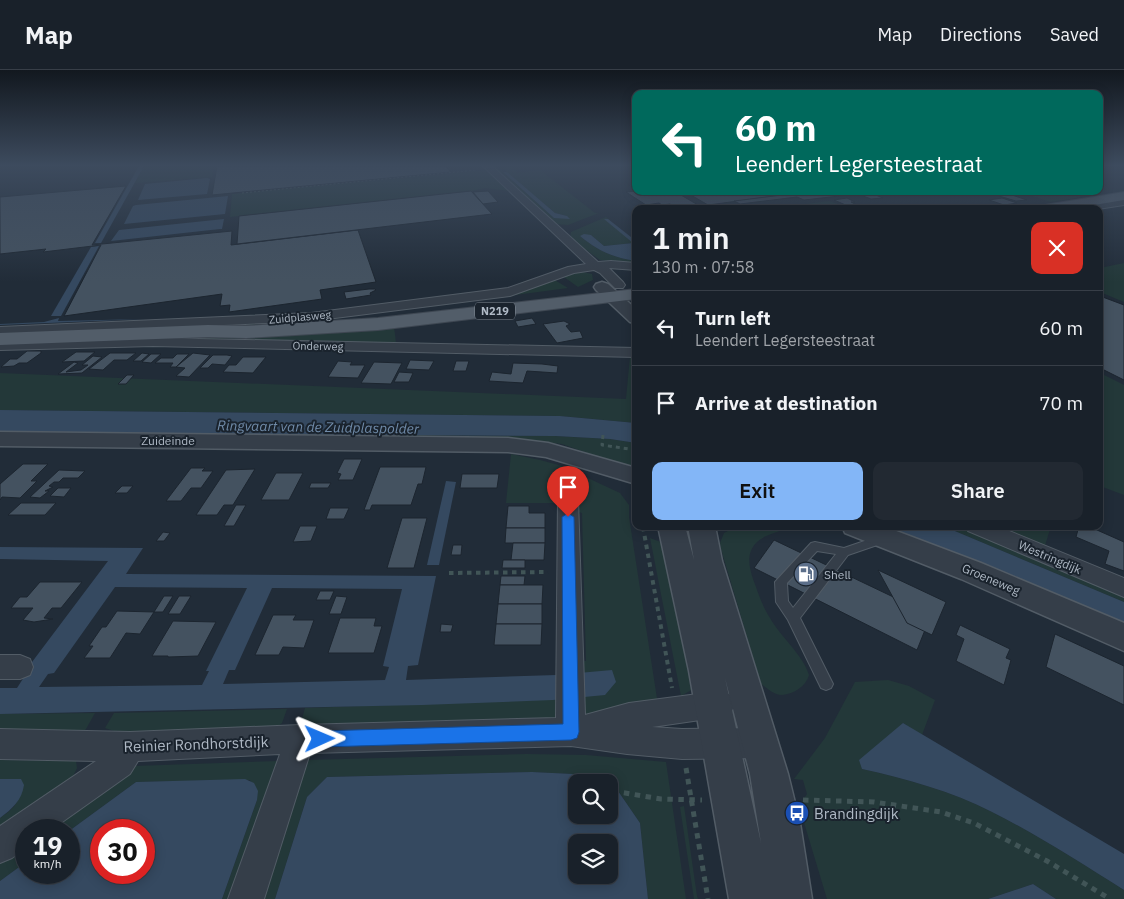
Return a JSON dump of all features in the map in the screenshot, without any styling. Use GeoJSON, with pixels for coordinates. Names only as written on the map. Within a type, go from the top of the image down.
{"type":"FeatureCollection","features":[{"type":"Feature","properties":{"kind":"main road","name":"Zuidplasweg"},"geometry":{"type":"LineString","coordinates":[[0,338],[208,331],[246,332],[378,324],[627,298]]}},
{"type":"Feature","properties":{"kind":"street"},"geometry":{"type":"LineString","coordinates":[[528,205],[595,266],[604,270],[627,298]]}},
{"type":"Feature","properties":{"kind":"street","name":"Zuidplasweg"},"geometry":{"type":"LineString","coordinates":[[0,331],[311,317],[510,292],[572,270],[621,264],[632,265]]}},
{"type":"Feature","properties":{"kind":"street"},"geometry":{"type":"LineString","coordinates":[[595,266],[594,270],[627,298]]}},
{"type":"Feature","properties":{"kind":"street","name":"Onderweg"},"geometry":{"type":"LineString","coordinates":[[0,346],[153,342],[632,353]]}},
{"type":"Feature","properties":{"kind":"street","name":"Zuideinde"},"geometry":{"type":"LineString","coordinates":[[0,440],[342,441],[508,445],[548,450],[632,475]]}},
{"type":"Feature","properties":{"kind":"street","name":"Zuideinde"},"geometry":{"type":"LineString","coordinates":[[575,458],[593,471],[632,489]]}},
{"type":"Feature","properties":{"kind":"street"},"geometry":{"type":"LineString","coordinates":[[568,499],[571,722]]}},
{"type":"Feature","properties":{"kind":"street"},"geometry":{"type":"LineString","coordinates":[[672,530],[713,704],[751,899]]}},
{"type":"Feature","properties":{"kind":"street"},"geometry":{"type":"LineString","coordinates":[[702,530],[708,561],[775,800],[790,899]]}},
{"type":"Feature","properties":{"kind":"street","name":"Westringdijk"},"geometry":{"type":"LineString","coordinates":[[986,530],[1124,588]]}},
{"type":"Feature","properties":{"kind":"street","name":"Groeneweg"},"geometry":{"type":"LineString","coordinates":[[849,539],[887,537],[1124,637]]}},
{"type":"Feature","properties":{"kind":"street","name":"Reinier Rondhorstdijk"},"geometry":{"type":"LineString","coordinates":[[0,744],[130,747],[300,739],[571,722],[628,717],[713,704],[749,704]]}},
{"type":"Feature","properties":{"kind":"street","name":"Reinier Rondhorstdijk"},"geometry":{"type":"LineString","coordinates":[[571,722],[627,740],[682,744],[760,743]]}},
{"type":"Feature","properties":{"kind":"street"},"geometry":{"type":"LineString","coordinates":[[246,899],[300,739]]}},
{"type":"Feature","properties":{"kind":"street"},"geometry":{"type":"LineString","coordinates":[[0,846],[119,763],[130,747]]}},
{"type":"Feature","properties":{"kind":"lane"},"geometry":{"type":"LineString","coordinates":[[794,618],[849,539]]}},
{"type":"Feature","properties":{"kind":"lane"},"geometry":{"type":"LineString","coordinates":[[826,684],[794,618],[782,602],[781,582],[815,546],[849,539]]}},
{"type":"Feature","properties":{"kind":"path"},"geometry":{"type":"LineString","coordinates":[[603,435],[602,444],[632,449]]}},
{"type":"Feature","properties":{"kind":"path"},"geometry":{"type":"LineString","coordinates":[[644,530],[676,710]]}},
{"type":"Feature","properties":{"kind":"path"},"geometry":{"type":"LineString","coordinates":[[449,572],[569,572]]}},
{"type":"Feature","properties":{"kind":"path"},"geometry":{"type":"LineString","coordinates":[[618,792],[661,799],[732,800]]}},
{"type":"Feature","properties":{"kind":"path"},"geometry":{"type":"LineString","coordinates":[[692,800],[708,899]]}},
{"type":"Feature","properties":{"kind":"path"},"geometry":{"type":"LineString","coordinates":[[775,800],[874,802],[941,812],[974,823],[1031,852],[1110,899]]}},
{"type":"Feature","properties":{"kind":"green space"},"geometry":{"type":"Polygon","coordinates":[[[231,205],[344,205],[230,217],[231,205]]]}},
{"type":"Feature","properties":{"kind":"green space"},"geometry":{"type":"Polygon","coordinates":[[[534,205],[539,205],[554,218],[567,216],[555,213],[545,205],[584,205],[595,213],[599,213],[568,225],[555,224],[534,205]]]}},
{"type":"Feature","properties":{"kind":"green space"},"geometry":{"type":"Polygon","coordinates":[[[606,217],[632,243],[604,246],[591,235],[580,236],[600,250],[613,256],[632,260],[632,264],[600,260],[570,238],[571,232],[606,217]]]}},
{"type":"Feature","properties":{"kind":"green space"},"geometry":{"type":"Polygon","coordinates":[[[1124,263],[1124,302],[1103,293],[1103,267],[1124,263]]]}},
{"type":"Feature","properties":{"kind":"green space"},"geometry":{"type":"Polygon","coordinates":[[[579,271],[592,274],[593,280],[578,287],[564,277],[579,271]]]}},
{"type":"Feature","properties":{"kind":"green space"},"geometry":{"type":"Polygon","coordinates":[[[553,279],[568,288],[302,321],[165,329],[0,333],[193,326],[518,292],[553,279]]]}},
{"type":"Feature","properties":{"kind":"green space"},"geometry":{"type":"Polygon","coordinates":[[[394,326],[396,343],[0,342],[394,326]]]}},
{"type":"Feature","properties":{"kind":"green space"},"geometry":{"type":"Polygon","coordinates":[[[630,356],[632,356],[632,423],[560,416],[0,410],[0,373],[626,399],[630,356]]]}},
{"type":"Feature","properties":{"kind":"green space"},"geometry":{"type":"Polygon","coordinates":[[[1103,374],[1124,385],[1124,495],[1103,487],[1103,374]]]}},
{"type":"Feature","properties":{"kind":"green space"},"geometry":{"type":"Polygon","coordinates":[[[0,433],[555,436],[610,439],[632,442],[632,465],[630,465],[629,468],[562,444],[522,440],[0,433]]]}},
{"type":"Feature","properties":{"kind":"green space"},"geometry":{"type":"Polygon","coordinates":[[[511,454],[562,466],[620,493],[629,505],[629,517],[658,705],[587,716],[581,712],[579,661],[586,661],[582,513],[576,511],[575,498],[557,498],[557,503],[506,503],[511,454]]]}},
{"type":"Feature","properties":{"kind":"green space"},"geometry":{"type":"Polygon","coordinates":[[[730,530],[782,530],[756,543],[751,551],[749,560],[753,579],[765,609],[774,625],[802,660],[809,675],[799,689],[791,693],[776,694],[761,684],[721,549],[720,543],[724,533],[730,530]]]}},
{"type":"Feature","properties":{"kind":"green space"},"geometry":{"type":"Polygon","coordinates":[[[953,530],[966,530],[1124,597],[1124,602],[953,530]]]}},
{"type":"Feature","properties":{"kind":"green space"},"geometry":{"type":"Polygon","coordinates":[[[999,530],[1050,530],[1044,549],[999,530]]]}},
{"type":"Feature","properties":{"kind":"green space"},"geometry":{"type":"Polygon","coordinates":[[[650,538],[666,544],[678,585],[672,597],[684,650],[696,664],[693,689],[681,696],[650,538]]]}},
{"type":"Feature","properties":{"kind":"green space"},"geometry":{"type":"Polygon","coordinates":[[[888,680],[909,686],[935,700],[922,735],[903,723],[862,769],[928,786],[992,812],[1043,840],[1124,890],[1124,899],[1056,899],[1033,884],[988,899],[827,899],[799,806],[807,794],[803,780],[794,779],[825,738],[855,682],[888,680]]]}},
{"type":"Feature","properties":{"kind":"green space"},"geometry":{"type":"Polygon","coordinates":[[[562,699],[555,721],[301,732],[301,722],[305,708],[562,699]]]}},
{"type":"Feature","properties":{"kind":"green space"},"geometry":{"type":"Polygon","coordinates":[[[287,709],[282,723],[273,730],[117,732],[105,728],[114,713],[287,709]]]}},
{"type":"Feature","properties":{"kind":"green space"},"geometry":{"type":"Polygon","coordinates":[[[95,713],[86,729],[79,736],[0,735],[0,714],[95,713]]]}},
{"type":"Feature","properties":{"kind":"green space"},"geometry":{"type":"Polygon","coordinates":[[[526,754],[586,755],[666,762],[686,899],[648,899],[640,823],[618,791],[618,774],[532,772],[327,777],[307,797],[275,899],[256,899],[307,760],[526,754]]]}},
{"type":"Feature","properties":{"kind":"green space"},"geometry":{"type":"Polygon","coordinates":[[[0,760],[76,761],[77,768],[70,782],[21,819],[15,819],[15,824],[0,835],[0,818],[11,810],[17,802],[21,779],[0,779],[0,760]]]}},
{"type":"Feature","properties":{"kind":"green space"},"geometry":{"type":"Polygon","coordinates":[[[279,761],[236,899],[222,899],[257,800],[250,780],[136,782],[80,823],[80,819],[59,819],[134,766],[279,761]]]}},
{"type":"Feature","properties":{"kind":"green space"},"geometry":{"type":"Polygon","coordinates":[[[684,806],[698,899],[694,899],[680,807],[684,806]]]}},
{"type":"Feature","properties":{"kind":"green space"},"geometry":{"type":"Polygon","coordinates":[[[15,850],[15,870],[0,881],[0,861],[15,850]]]}},
{"type":"Feature","properties":{"kind":"water"},"geometry":{"type":"Polygon","coordinates":[[[117,205],[122,205],[101,243],[95,243],[117,205]]]}},
{"type":"Feature","properties":{"kind":"water"},"geometry":{"type":"Polygon","coordinates":[[[227,205],[225,214],[124,224],[133,206],[227,205]]]}},
{"type":"Feature","properties":{"kind":"water"},"geometry":{"type":"Polygon","coordinates":[[[539,205],[545,205],[555,213],[567,216],[570,219],[554,218],[539,205]]]}},
{"type":"Feature","properties":{"kind":"water"},"geometry":{"type":"Polygon","coordinates":[[[224,219],[222,229],[111,241],[119,230],[224,219]]]}},
{"type":"Feature","properties":{"kind":"water"},"geometry":{"type":"Polygon","coordinates":[[[604,219],[608,219],[632,238],[632,242],[604,219]]]}},
{"type":"Feature","properties":{"kind":"water"},"geometry":{"type":"Polygon","coordinates":[[[584,234],[591,235],[604,246],[632,243],[632,260],[606,253],[580,236],[584,234]]]}},
{"type":"Feature","properties":{"kind":"water"},"geometry":{"type":"Polygon","coordinates":[[[99,246],[61,316],[51,316],[91,247],[99,246]]]}},
{"type":"Feature","properties":{"kind":"water"},"geometry":{"type":"Polygon","coordinates":[[[59,318],[58,321],[144,319],[0,325],[44,322],[59,318]]]}},
{"type":"Feature","properties":{"kind":"water","name":"Ringvaart van de Zuidplaspolder"},"geometry":{"type":"Polygon","coordinates":[[[0,410],[560,416],[632,423],[632,442],[610,439],[555,436],[0,433],[0,410]]]}},
{"type":"Feature","properties":{"kind":"water"},"geometry":{"type":"Polygon","coordinates":[[[446,481],[456,482],[439,565],[427,565],[446,481]]]}},
{"type":"Feature","properties":{"kind":"water"},"geometry":{"type":"Polygon","coordinates":[[[953,530],[1124,602],[1124,628],[892,531],[953,530]]]}},
{"type":"Feature","properties":{"kind":"water"},"geometry":{"type":"Polygon","coordinates":[[[0,547],[143,548],[126,574],[436,576],[418,665],[408,666],[406,680],[556,675],[612,670],[616,682],[605,695],[553,700],[422,705],[0,714],[0,688],[17,688],[26,674],[23,674],[108,561],[0,559],[0,547]],[[115,587],[54,673],[48,674],[39,687],[202,685],[209,671],[206,671],[247,588],[115,587]],[[272,588],[235,670],[229,670],[223,684],[385,680],[389,667],[383,666],[402,589],[272,588]]]}},
{"type":"Feature","properties":{"kind":"water"},"geometry":{"type":"Polygon","coordinates":[[[903,723],[1124,854],[1124,890],[1043,840],[961,798],[928,786],[862,769],[859,760],[903,723]]]}},
{"type":"Feature","properties":{"kind":"water"},"geometry":{"type":"Polygon","coordinates":[[[532,772],[574,774],[568,774],[568,824],[618,824],[618,791],[640,823],[648,899],[275,899],[307,797],[327,777],[532,772]]]}},
{"type":"Feature","properties":{"kind":"water"},"geometry":{"type":"Polygon","coordinates":[[[0,779],[21,779],[24,785],[16,804],[0,818],[0,779]]]}},
{"type":"Feature","properties":{"kind":"water"},"geometry":{"type":"Polygon","coordinates":[[[245,779],[254,783],[258,791],[257,800],[222,899],[0,899],[0,881],[15,870],[15,884],[80,884],[80,823],[136,782],[245,779]]]}},
{"type":"Feature","properties":{"kind":"water"},"geometry":{"type":"Polygon","coordinates":[[[1033,884],[1056,899],[988,899],[1033,884]]]}},
{"type":"Feature","properties":{"kind":"building"},"geometry":{"type":"Polygon","coordinates":[[[0,205],[115,205],[92,245],[232,231],[231,245],[358,230],[376,282],[320,290],[322,299],[229,312],[230,305],[220,306],[222,294],[64,316],[101,245],[43,252],[46,249],[0,254],[0,205]]]}},
{"type":"Feature","properties":{"kind":"building"},"geometry":{"type":"Polygon","coordinates":[[[344,205],[483,205],[492,214],[237,244],[239,216],[344,205]]]}},
{"type":"Feature","properties":{"kind":"building"},"geometry":{"type":"Polygon","coordinates":[[[376,290],[370,293],[371,295],[346,299],[344,292],[376,290]]]}},
{"type":"Feature","properties":{"kind":"building"},"geometry":{"type":"Polygon","coordinates":[[[1103,297],[1124,305],[1124,380],[1103,370],[1103,297]]]}},
{"type":"Feature","properties":{"kind":"building"},"geometry":{"type":"Polygon","coordinates":[[[532,318],[536,324],[518,327],[515,321],[532,318]]]}},
{"type":"Feature","properties":{"kind":"building"},"geometry":{"type":"Polygon","coordinates":[[[564,321],[570,324],[566,326],[571,332],[580,331],[583,338],[557,343],[543,324],[564,321]]]}},
{"type":"Feature","properties":{"kind":"building"},"geometry":{"type":"Polygon","coordinates":[[[27,351],[41,351],[41,353],[27,363],[1,367],[10,359],[17,359],[27,351]]]}},
{"type":"Feature","properties":{"kind":"building"},"geometry":{"type":"Polygon","coordinates":[[[76,352],[95,352],[84,361],[62,362],[76,352]]]}},
{"type":"Feature","properties":{"kind":"building"},"geometry":{"type":"Polygon","coordinates":[[[110,353],[136,353],[127,360],[114,360],[103,370],[89,369],[110,353]]]}},
{"type":"Feature","properties":{"kind":"building"},"geometry":{"type":"Polygon","coordinates":[[[142,353],[149,354],[141,361],[133,361],[142,353]]]}},
{"type":"Feature","properties":{"kind":"building"},"geometry":{"type":"Polygon","coordinates":[[[193,353],[210,355],[189,377],[176,376],[185,368],[176,367],[193,353]]]}},
{"type":"Feature","properties":{"kind":"building"},"geometry":{"type":"Polygon","coordinates":[[[151,354],[161,354],[151,363],[142,362],[151,354]]]}},
{"type":"Feature","properties":{"kind":"building"},"geometry":{"type":"Polygon","coordinates":[[[177,354],[189,354],[176,367],[170,367],[173,363],[155,363],[161,358],[173,358],[177,354]]]}},
{"type":"Feature","properties":{"kind":"building"},"geometry":{"type":"Polygon","coordinates":[[[213,355],[232,356],[225,365],[212,364],[208,368],[200,368],[213,355]]]}},
{"type":"Feature","properties":{"kind":"building"},"geometry":{"type":"Polygon","coordinates":[[[93,356],[102,357],[82,373],[58,374],[74,362],[78,363],[66,372],[81,370],[88,365],[82,365],[93,356]]]}},
{"type":"Feature","properties":{"kind":"building"},"geometry":{"type":"Polygon","coordinates":[[[243,357],[266,357],[253,373],[223,372],[229,365],[236,365],[243,357]]]}},
{"type":"Feature","properties":{"kind":"building"},"geometry":{"type":"Polygon","coordinates":[[[410,360],[434,361],[429,370],[406,369],[410,360]]]}},
{"type":"Feature","properties":{"kind":"building"},"geometry":{"type":"Polygon","coordinates":[[[338,361],[352,362],[350,365],[365,365],[358,378],[328,377],[338,361]]]}},
{"type":"Feature","properties":{"kind":"building"},"geometry":{"type":"Polygon","coordinates":[[[456,361],[469,361],[466,371],[453,371],[456,361]]]}},
{"type":"Feature","properties":{"kind":"building"},"geometry":{"type":"Polygon","coordinates":[[[374,362],[402,363],[391,384],[361,383],[374,362]]]}},
{"type":"Feature","properties":{"kind":"building"},"geometry":{"type":"Polygon","coordinates":[[[513,363],[558,366],[557,373],[527,371],[523,383],[489,381],[492,372],[511,374],[513,363]]]}},
{"type":"Feature","properties":{"kind":"building"},"geometry":{"type":"Polygon","coordinates":[[[399,372],[413,373],[409,382],[394,382],[399,372]]]}},
{"type":"Feature","properties":{"kind":"building"},"geometry":{"type":"Polygon","coordinates":[[[127,375],[134,375],[126,384],[118,384],[127,375]]]}},
{"type":"Feature","properties":{"kind":"building"},"geometry":{"type":"Polygon","coordinates":[[[344,459],[362,459],[353,480],[338,480],[341,474],[337,473],[344,459]]]}},
{"type":"Feature","properties":{"kind":"building"},"geometry":{"type":"Polygon","coordinates":[[[23,464],[48,464],[31,481],[37,481],[20,498],[2,497],[0,500],[0,484],[23,464]]]}},
{"type":"Feature","properties":{"kind":"building"},"geometry":{"type":"Polygon","coordinates":[[[380,467],[426,467],[422,484],[418,484],[411,505],[372,505],[370,510],[364,510],[380,467]]]}},
{"type":"Feature","properties":{"kind":"building"},"geometry":{"type":"Polygon","coordinates":[[[191,468],[205,468],[202,471],[213,471],[201,488],[191,488],[181,501],[166,501],[191,468]]]}},
{"type":"Feature","properties":{"kind":"building"},"geometry":{"type":"Polygon","coordinates":[[[255,469],[233,505],[224,505],[217,515],[196,515],[226,470],[255,469]]]}},
{"type":"Feature","properties":{"kind":"building"},"geometry":{"type":"Polygon","coordinates":[[[59,470],[85,471],[78,478],[63,478],[59,482],[54,482],[49,486],[53,487],[45,491],[49,491],[40,498],[30,497],[59,470]]]}},
{"type":"Feature","properties":{"kind":"building"},"geometry":{"type":"Polygon","coordinates":[[[276,473],[303,473],[289,500],[261,500],[276,473]]]}},
{"type":"Feature","properties":{"kind":"building"},"geometry":{"type":"Polygon","coordinates":[[[462,474],[499,474],[497,488],[460,488],[462,474]]]}},
{"type":"Feature","properties":{"kind":"building"},"geometry":{"type":"Polygon","coordinates":[[[311,483],[331,483],[328,488],[309,488],[311,483]]]}},
{"type":"Feature","properties":{"kind":"building"},"geometry":{"type":"Polygon","coordinates":[[[122,486],[133,486],[127,493],[115,493],[122,486]]]}},
{"type":"Feature","properties":{"kind":"building"},"geometry":{"type":"Polygon","coordinates":[[[58,488],[71,488],[64,497],[50,496],[58,488]]]}},
{"type":"Feature","properties":{"kind":"building"},"geometry":{"type":"Polygon","coordinates":[[[21,503],[56,503],[45,515],[8,515],[21,503]]]}},
{"type":"Feature","properties":{"kind":"building"},"geometry":{"type":"Polygon","coordinates":[[[236,505],[246,505],[234,526],[224,526],[236,505]]]}},
{"type":"Feature","properties":{"kind":"building"},"geometry":{"type":"Polygon","coordinates":[[[508,506],[529,506],[529,513],[545,513],[545,528],[506,528],[508,506]]]}},
{"type":"Feature","properties":{"kind":"building"},"geometry":{"type":"Polygon","coordinates":[[[330,508],[349,508],[344,519],[326,519],[330,508]]]}},
{"type":"Feature","properties":{"kind":"building"},"geometry":{"type":"Polygon","coordinates":[[[402,518],[427,518],[414,568],[387,568],[402,518]]]}},
{"type":"Feature","properties":{"kind":"building"},"geometry":{"type":"Polygon","coordinates":[[[300,526],[317,526],[311,541],[293,542],[300,526]]]}},
{"type":"Feature","properties":{"kind":"building"},"geometry":{"type":"Polygon","coordinates":[[[506,528],[545,528],[545,543],[505,543],[506,528]]]}},
{"type":"Feature","properties":{"kind":"building"},"geometry":{"type":"Polygon","coordinates":[[[1078,530],[1097,530],[1124,542],[1124,571],[1105,564],[1109,551],[1076,537],[1078,530]]]}},
{"type":"Feature","properties":{"kind":"building"},"geometry":{"type":"Polygon","coordinates":[[[163,532],[170,533],[164,541],[156,541],[163,532]]]}},
{"type":"Feature","properties":{"kind":"building"},"geometry":{"type":"Polygon","coordinates":[[[774,540],[931,615],[917,650],[754,568],[774,540]]]}},
{"type":"Feature","properties":{"kind":"building"},"geometry":{"type":"Polygon","coordinates":[[[513,543],[545,543],[544,560],[511,560],[513,543]]]}},
{"type":"Feature","properties":{"kind":"building"},"geometry":{"type":"Polygon","coordinates":[[[453,545],[462,545],[461,555],[451,555],[453,545]]]}},
{"type":"Feature","properties":{"kind":"building"},"geometry":{"type":"Polygon","coordinates":[[[503,560],[525,560],[525,568],[502,568],[503,560]]]}},
{"type":"Feature","properties":{"kind":"building"},"geometry":{"type":"Polygon","coordinates":[[[878,570],[946,602],[932,635],[907,623],[878,570]]]}},
{"type":"Feature","properties":{"kind":"building"},"geometry":{"type":"Polygon","coordinates":[[[501,576],[525,576],[524,585],[500,585],[501,576]]]}},
{"type":"Feature","properties":{"kind":"building"},"geometry":{"type":"Polygon","coordinates":[[[40,582],[82,582],[61,608],[52,608],[44,618],[53,619],[34,622],[23,620],[33,608],[11,608],[20,597],[27,597],[40,582]]]}},
{"type":"Feature","properties":{"kind":"building"},"geometry":{"type":"Polygon","coordinates":[[[500,585],[543,585],[542,604],[498,604],[500,585]]]}},
{"type":"Feature","properties":{"kind":"building"},"geometry":{"type":"Polygon","coordinates":[[[320,591],[334,591],[330,600],[316,600],[320,591]]]}},
{"type":"Feature","properties":{"kind":"building"},"geometry":{"type":"Polygon","coordinates":[[[164,596],[173,596],[163,612],[154,612],[164,596]]]}},
{"type":"Feature","properties":{"kind":"building"},"geometry":{"type":"Polygon","coordinates":[[[179,596],[191,596],[180,614],[168,614],[179,596]]]}},
{"type":"Feature","properties":{"kind":"building"},"geometry":{"type":"Polygon","coordinates":[[[336,596],[347,597],[341,614],[329,614],[336,596]]]}},
{"type":"Feature","properties":{"kind":"building"},"geometry":{"type":"Polygon","coordinates":[[[498,604],[542,604],[542,624],[496,624],[498,604]]]}},
{"type":"Feature","properties":{"kind":"building"},"geometry":{"type":"Polygon","coordinates":[[[117,611],[154,612],[140,634],[126,633],[110,658],[84,658],[93,646],[89,646],[102,627],[106,627],[117,611]]]}},
{"type":"Feature","properties":{"kind":"building"},"geometry":{"type":"Polygon","coordinates":[[[273,615],[296,615],[293,620],[314,620],[304,648],[283,647],[279,655],[255,655],[273,615]]]}},
{"type":"Feature","properties":{"kind":"building"},"geometry":{"type":"Polygon","coordinates":[[[340,618],[376,618],[374,626],[382,626],[374,653],[328,653],[340,618]]]}},
{"type":"Feature","properties":{"kind":"building"},"geometry":{"type":"Polygon","coordinates":[[[173,621],[216,622],[198,656],[152,656],[173,621]]]}},
{"type":"Feature","properties":{"kind":"building"},"geometry":{"type":"Polygon","coordinates":[[[441,624],[453,625],[451,632],[440,632],[441,624]]]}},
{"type":"Feature","properties":{"kind":"building"},"geometry":{"type":"Polygon","coordinates":[[[496,624],[542,624],[541,645],[494,645],[496,624]]]}},
{"type":"Feature","properties":{"kind":"building"},"geometry":{"type":"Polygon","coordinates":[[[960,625],[1010,649],[1006,658],[1011,660],[1004,685],[956,661],[964,639],[956,635],[960,625]]]}},
{"type":"Feature","properties":{"kind":"building"},"geometry":{"type":"Polygon","coordinates":[[[1055,634],[1124,666],[1124,705],[1046,667],[1055,634]]]}},
{"type":"Feature","properties":{"kind":"place","name":"Shell"},"geometry":{"type":"Point","coordinates":[806,574]}},
{"type":"Feature","properties":{"kind":"place","name":"Brandingdijk"},"geometry":{"type":"Point","coordinates":[797,813]}},
{"type":"Feature","properties":{"kind":"route"},"geometry":{"type":"LineString","coordinates":[[320,739],[571,732],[568,517]]}}]}
